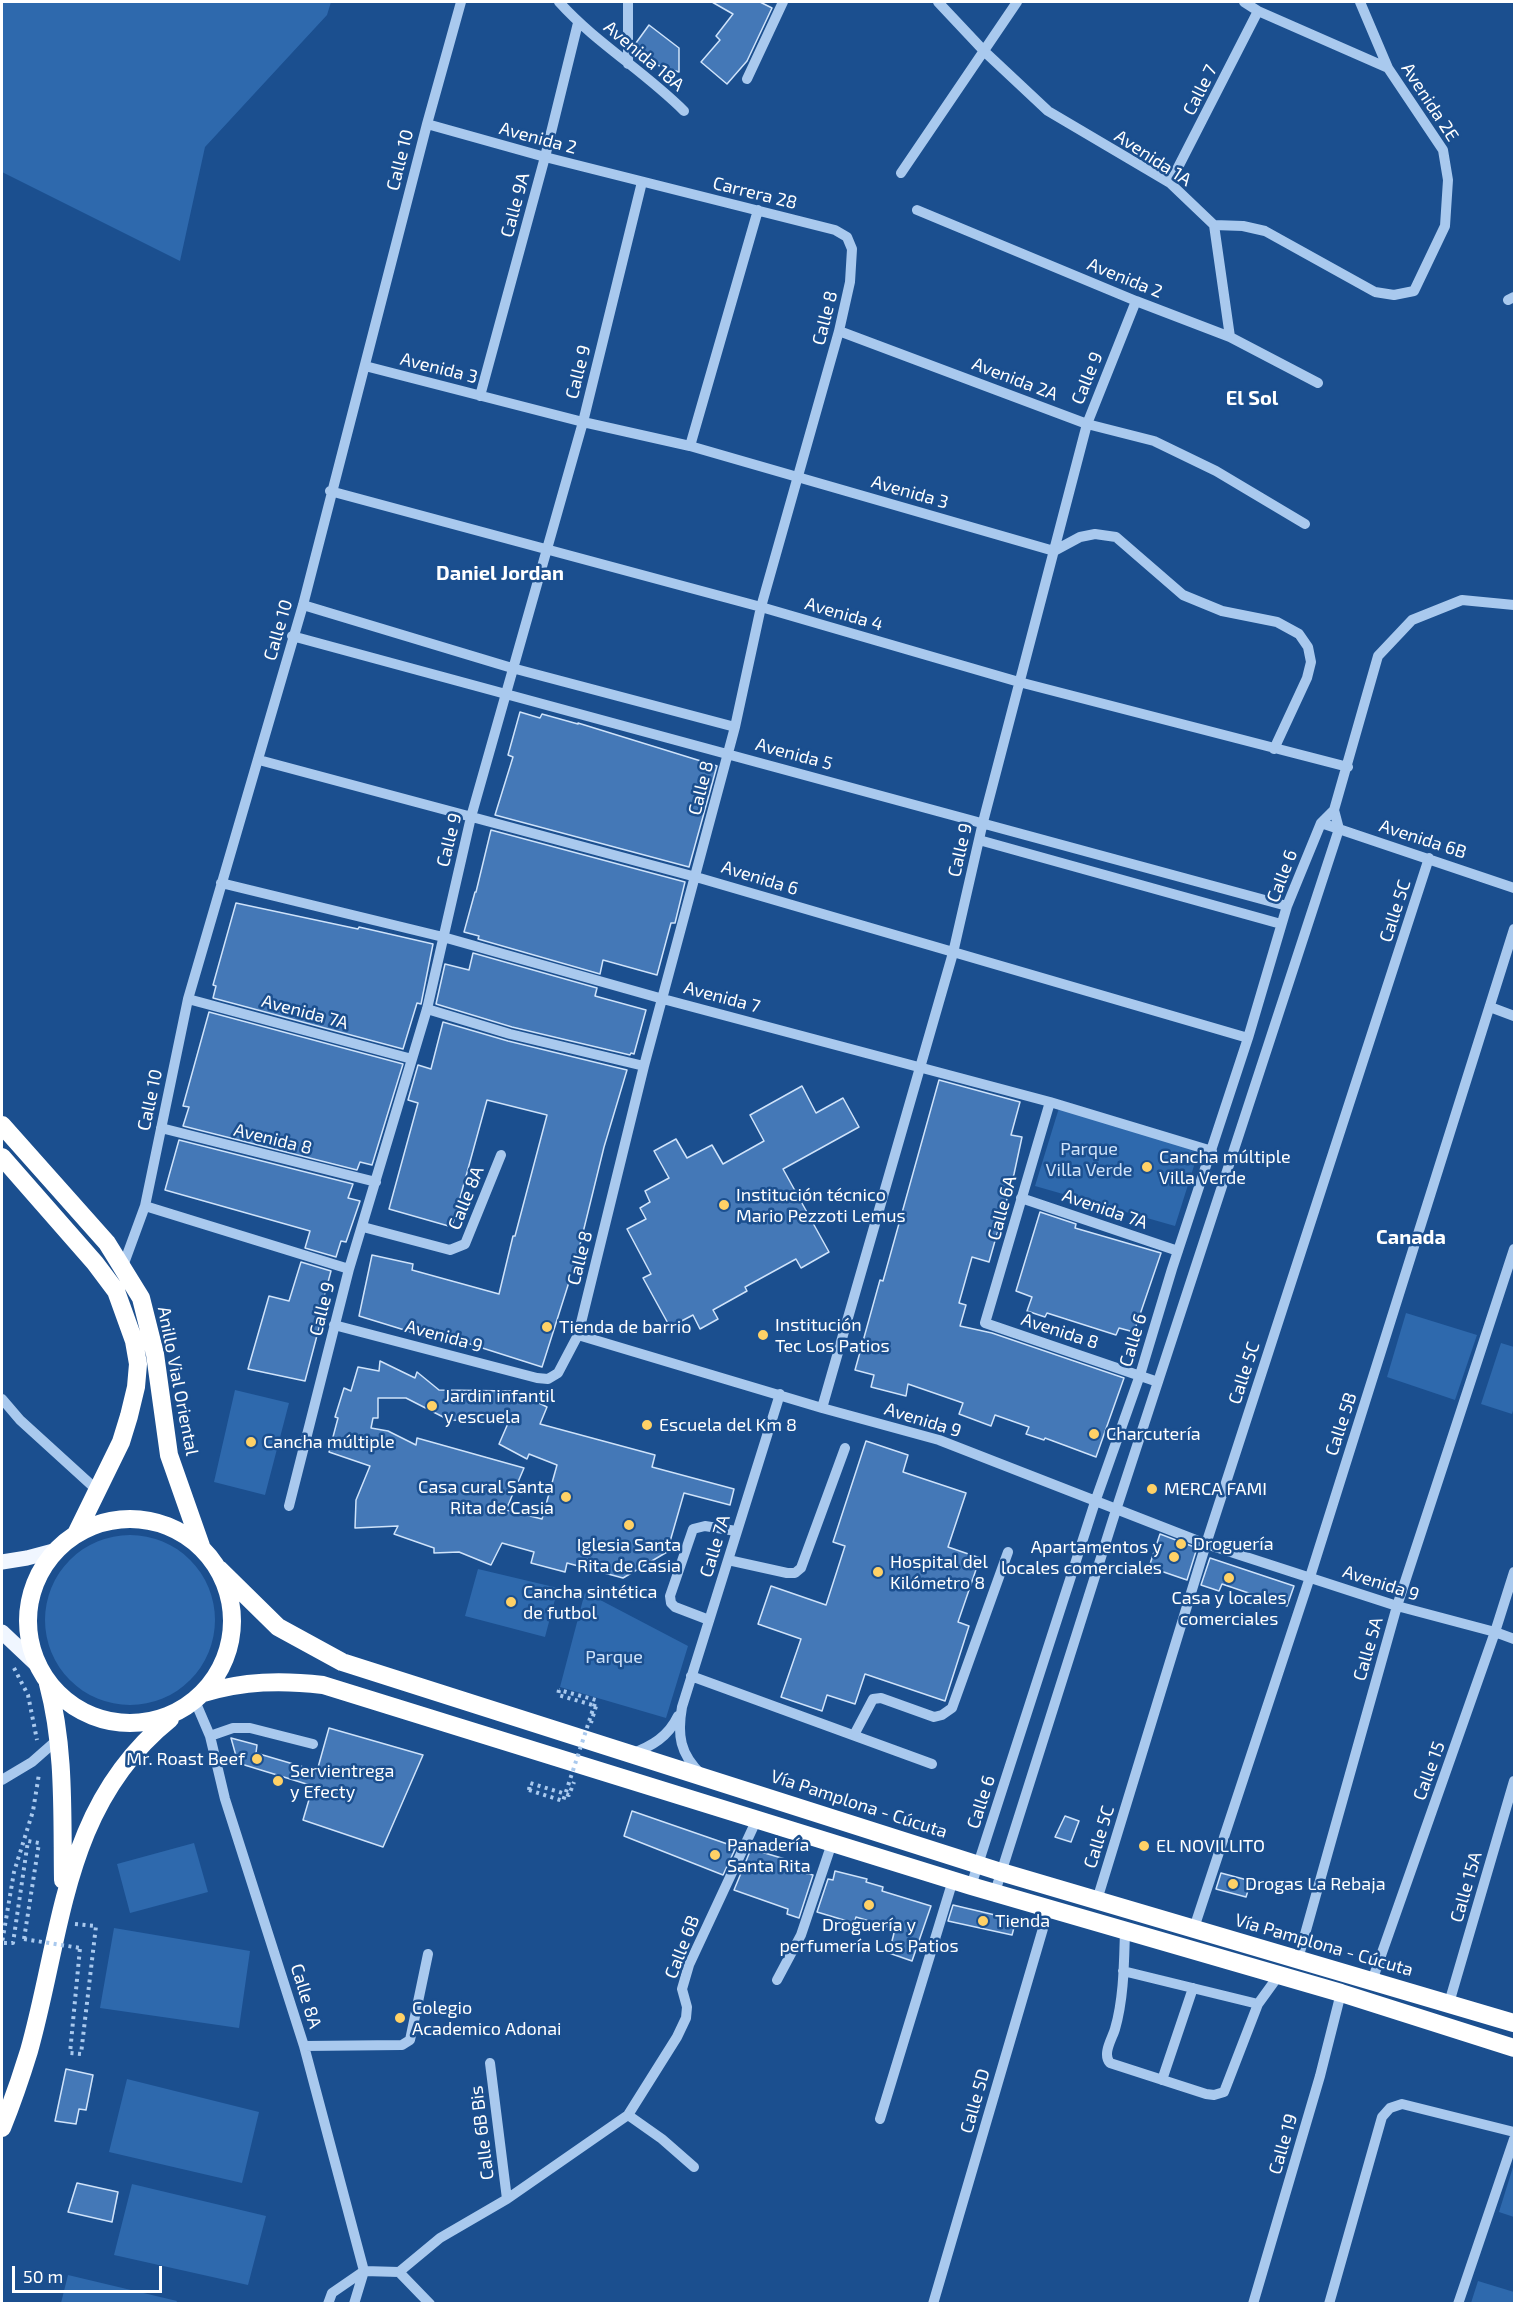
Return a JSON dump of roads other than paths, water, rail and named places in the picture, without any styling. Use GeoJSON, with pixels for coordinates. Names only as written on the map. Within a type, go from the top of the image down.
{"type":"FeatureCollection","features":[{"type":"Feature","properties":{"kind":"highway","name":"Anillo Vial Oriental"},"geometry":{"type":"LineString","coordinates":[[2,1125],[107,1243],[141,1298],[148,1324],[169,1455],[201,1546]]}},
{"type":"Feature","properties":{"kind":"highway","name":"Anillo Vial Oriental"},"geometry":{"type":"LineString","coordinates":[[2,1157],[95,1263],[116,1291],[134,1341],[138,1364],[136,1387],[122,1442],[76,1534]]}},
{"type":"Feature","properties":{"kind":"highway"},"geometry":{"type":"LineString","coordinates":[[2,2128],[15,2096],[29,2050],[74,1861],[90,1822],[130,1757],[155,1731],[199,1697],[218,1676],[227,1656],[232,1634],[230,1601],[219,1569],[201,1546],[183,1533],[162,1523],[140,1519],[118,1519],[96,1524],[76,1534],[57,1550],[42,1570],[32,1593],[28,1617],[30,1642],[38,1666],[61,1698],[97,1719],[117,1724],[138,1725],[158,1721],[177,1713]]}},
{"type":"Feature","properties":{"kind":"highway","name":"Vía Pamplona - Cúcuta"},"geometry":{"type":"LineString","coordinates":[[219,1569],[278,1627],[342,1662],[1001,1872],[1515,2023]]}},
{"type":"Feature","properties":{"kind":"highway"},"geometry":{"type":"LineString","coordinates":[[199,1697],[229,1686],[256,1682],[291,1681],[323,1685],[962,1883],[1341,1992],[1515,2048]]}},
{"type":"Feature","properties":{"kind":"highway"},"geometry":{"type":"LineString","coordinates":[[48,1682],[53,1703],[61,1781],[64,1897]]}},
{"type":"Feature","properties":{"kind":"main road"},"geometry":{"type":"LineString","coordinates":[[2,1562],[57,1550]]}},
{"type":"Feature","properties":{"kind":"main road"},"geometry":{"type":"LineString","coordinates":[[2,1632],[38,1666]]}},
{"type":"Feature","properties":{"kind":"street","name":"Calle 10"},"geometry":{"type":"LineString","coordinates":[[123,1266],[145,1206],[188,999],[259,760],[292,636],[303,605],[330,491],[461,2]]}},
{"type":"Feature","properties":{"kind":"street","name":"Avenida 18A"},"geometry":{"type":"LineString","coordinates":[[559,2],[578,23],[654,83],[684,111]]}},
{"type":"Feature","properties":{"kind":"street"},"geometry":{"type":"LineString","coordinates":[[628,2],[628,64]]}},
{"type":"Feature","properties":{"kind":"street"},"geometry":{"type":"LineString","coordinates":[[747,79],[783,2]]}},
{"type":"Feature","properties":{"kind":"street","name":"Avenida 1A"},"geometry":{"type":"LineString","coordinates":[[938,2],[985,52],[1047,111],[1170,183],[1214,225]]}},
{"type":"Feature","properties":{"kind":"street"},"geometry":{"type":"LineString","coordinates":[[901,173],[1017,2]]}},
{"type":"Feature","properties":{"kind":"street"},"geometry":{"type":"LineString","coordinates":[[1244,2],[1258,11],[1388,68]]}},
{"type":"Feature","properties":{"kind":"street","name":"Avenida 2E"},"geometry":{"type":"LineString","coordinates":[[1214,225],[1243,226],[1265,231],[1375,292],[1394,295],[1414,291],[1445,226],[1448,180],[1443,150],[1388,68],[1360,2]]}},
{"type":"Feature","properties":{"kind":"street","name":"Calle 7"},"geometry":{"type":"LineString","coordinates":[[1170,183],[1258,11]]}},
{"type":"Feature","properties":{"kind":"street","name":"Calle 9A"},"geometry":{"type":"LineString","coordinates":[[480,396],[545,157],[578,23]]}},
{"type":"Feature","properties":{"kind":"street","name":"Avenida 2"},"geometry":{"type":"LineString","coordinates":[[427,124],[642,182]]}},
{"type":"Feature","properties":{"kind":"street","name":"Carrera 28"},"geometry":{"type":"LineString","coordinates":[[642,182],[835,230],[847,237],[852,249]]}},
{"type":"Feature","properties":{"kind":"street","name":"Calle 9"},"geometry":{"type":"LineString","coordinates":[[289,1506],[349,1269],[426,1009],[471,817],[545,549],[583,422],[642,182]]}},
{"type":"Feature","properties":{"kind":"street"},"geometry":{"type":"LineString","coordinates":[[690,446],[758,210]]}},
{"type":"Feature","properties":{"kind":"street","name":"Avenida 2"},"geometry":{"type":"LineString","coordinates":[[917,210],[1136,302],[1230,337],[1318,383]]}},
{"type":"Feature","properties":{"kind":"street"},"geometry":{"type":"LineString","coordinates":[[1214,225],[1230,337]]}},
{"type":"Feature","properties":{"kind":"street","name":"Calle 8"},"geometry":{"type":"LineString","coordinates":[[578,1335],[644,1066],[696,877],[726,753],[735,728],[761,607],[840,331],[850,282],[852,249]]}},
{"type":"Feature","properties":{"kind":"street","name":"Calle 9"},"geometry":{"type":"LineString","coordinates":[[822,1408],[954,953],[983,822],[1087,424],[1136,302]]}},
{"type":"Feature","properties":{"kind":"street","name":"Avenida 2A"},"geometry":{"type":"LineString","coordinates":[[840,331],[1087,424],[1154,441],[1216,471],[1305,524]]}},
{"type":"Feature","properties":{"kind":"street","name":"Avenida 3"},"geometry":{"type":"LineString","coordinates":[[365,366],[583,422],[690,446],[1054,551]]}},
{"type":"Feature","properties":{"kind":"street","name":"Avenida 4"},"geometry":{"type":"LineString","coordinates":[[330,491],[761,607],[1019,682],[1348,767]]}},
{"type":"Feature","properties":{"kind":"street"},"geometry":{"type":"LineString","coordinates":[[1054,551],[1080,537],[1095,534],[1116,537],[1183,595],[1222,611],[1277,622],[1299,634],[1308,646],[1311,662],[1307,678],[1274,749]]}},
{"type":"Feature","properties":{"kind":"street","name":"Calle 6"},"geometry":{"type":"LineString","coordinates":[[880,2119],[962,1883],[979,1864],[1095,1502],[1140,1375],[1172,1269],[1212,1151],[1281,924],[1321,824],[1334,810],[1378,656],[1412,620],[1462,600],[1515,605]]}},
{"type":"Feature","properties":{"kind":"street","name":"Avenida 5"},"geometry":{"type":"LineString","coordinates":[[303,605],[513,668],[735,728]]}},
{"type":"Feature","properties":{"kind":"street","name":"Avenida 5"},"geometry":{"type":"LineString","coordinates":[[292,636],[506,696],[983,822],[1287,906]]}},
{"type":"Feature","properties":{"kind":"street","name":"Avenida 6"},"geometry":{"type":"LineString","coordinates":[[259,760],[696,877],[1248,1038]]}},
{"type":"Feature","properties":{"kind":"street"},"geometry":{"type":"LineString","coordinates":[[1334,810],[1339,829]]}},
{"type":"Feature","properties":{"kind":"street","name":"Avenida 6B"},"geometry":{"type":"LineString","coordinates":[[1321,824],[1515,888]]}},
{"type":"Feature","properties":{"kind":"street","name":"Calle 6"},"geometry":{"type":"LineString","coordinates":[[994,1892],[1116,1510],[1339,829]]}},
{"type":"Feature","properties":{"kind":"street"},"geometry":{"type":"LineString","coordinates":[[979,840],[1281,924]]}},
{"type":"Feature","properties":{"kind":"street","name":"Calle 5C"},"geometry":{"type":"LineString","coordinates":[[1097,1900],[1206,1544],[1429,858]]}},
{"type":"Feature","properties":{"kind":"street","name":"Avenida 7"},"geometry":{"type":"LineString","coordinates":[[221,883],[443,937],[663,999],[1050,1102],[1212,1151]]}},
{"type":"Feature","properties":{"kind":"street","name":"Calle 5B"},"geometry":{"type":"LineString","coordinates":[[1194,1929],[1310,1577],[1515,929]]}},
{"type":"Feature","properties":{"kind":"street","name":"Avenida 7A"},"geometry":{"type":"LineString","coordinates":[[188,999],[412,1059]]}},
{"type":"Feature","properties":{"kind":"street"},"geometry":{"type":"LineString","coordinates":[[1490,1007],[1515,1016]]}},
{"type":"Feature","properties":{"kind":"street"},"geometry":{"type":"LineString","coordinates":[[426,1009],[510,1034],[644,1066]]}},
{"type":"Feature","properties":{"kind":"street","name":"Calle 6A"},"geometry":{"type":"LineString","coordinates":[[985,1323],[1050,1102]]}},
{"type":"Feature","properties":{"kind":"street","name":"Avenida 8"},"geometry":{"type":"LineString","coordinates":[[161,1128],[376,1182]]}},
{"type":"Feature","properties":{"kind":"street","name":"Calle 8A"},"geometry":{"type":"LineString","coordinates":[[363,1227],[450,1250],[465,1244],[501,1155]]}},
{"type":"Feature","properties":{"kind":"street","name":"Avenida 7A"},"geometry":{"type":"LineString","coordinates":[[1021,1198],[1178,1251]]}},
{"type":"Feature","properties":{"kind":"street"},"geometry":{"type":"LineString","coordinates":[[145,1206],[349,1269]]}},
{"type":"Feature","properties":{"kind":"street","name":"Calle 5A"},"geometry":{"type":"LineString","coordinates":[[1298,1959],[1397,1606],[1515,1249]]}},
{"type":"Feature","properties":{"kind":"street"},"geometry":{"type":"LineString","coordinates":[[1172,1269],[1193,1276]]}},
{"type":"Feature","properties":{"kind":"street","name":"Avenida 8"},"geometry":{"type":"LineString","coordinates":[[985,1323],[1158,1382]]}},
{"type":"Feature","properties":{"kind":"street","name":"Avenida 9"},"geometry":{"type":"LineString","coordinates":[[334,1324],[548,1379],[558,1373],[578,1335],[822,1408],[939,1440],[1206,1544],[1397,1606],[1515,1639]]}},
{"type":"Feature","properties":{"kind":"street","name":"Calle 7A"},"geometry":{"type":"LineString","coordinates":[[705,1778],[691,1764],[682,1746],[679,1727],[682,1707],[780,1394]]}},
{"type":"Feature","properties":{"kind":"street"},"geometry":{"type":"LineString","coordinates":[[2,1399],[20,1419],[98,1491]]}},
{"type":"Feature","properties":{"kind":"street"},"geometry":{"type":"LineString","coordinates":[[728,1560],[787,1574],[795,1573],[801,1568],[845,1448]]}},
{"type":"Feature","properties":{"kind":"street"},"geometry":{"type":"LineString","coordinates":[[709,1620],[675,1607],[671,1603],[670,1596],[693,1529],[705,1526],[736,1531]]}},
{"type":"Feature","properties":{"kind":"street"},"geometry":{"type":"LineString","coordinates":[[854,1735],[873,1699],[881,1698],[934,1717],[952,1708],[1008,1552]]}},
{"type":"Feature","properties":{"kind":"street","name":"Calle 15"},"geometry":{"type":"LineString","coordinates":[[1372,1980],[1496,1632],[1515,1572]]}},
{"type":"Feature","properties":{"kind":"street"},"geometry":{"type":"LineString","coordinates":[[691,1676],[932,1764]]}},
{"type":"Feature","properties":{"kind":"street","name":"Calle 8A"},"geometry":{"type":"LineString","coordinates":[[199,1697],[225,1798],[304,2046],[364,2271]]}},
{"type":"Feature","properties":{"kind":"street","name":"Calle 7A"},"geometry":{"type":"LineString","coordinates":[[630,1754],[663,1738],[674,1724],[682,1707]]}},
{"type":"Feature","properties":{"kind":"street"},"geometry":{"type":"LineString","coordinates":[[210,1736],[233,1728],[250,1728],[313,1743]]}},
{"type":"Feature","properties":{"kind":"street"},"geometry":{"type":"LineString","coordinates":[[2,1780],[32,1762],[57,1740]]}},
{"type":"Feature","properties":{"kind":"street","name":"Calle 15A"},"geometry":{"type":"LineString","coordinates":[[1449,2003],[1515,1781]]}},
{"type":"Feature","properties":{"kind":"street","name":"Calle 6B"},"geometry":{"type":"LineString","coordinates":[[628,2115],[677,2037],[686,2018],[687,2007],[682,1989],[689,1965],[757,1819]]}},
{"type":"Feature","properties":{"kind":"street"},"geometry":{"type":"LineString","coordinates":[[777,1980],[801,1935],[832,1843]]}},
{"type":"Feature","properties":{"kind":"street","name":"Calle 5D"},"geometry":{"type":"LineString","coordinates":[[933,2304],[1048,1908]]}},
{"type":"Feature","properties":{"kind":"street"},"geometry":{"type":"LineString","coordinates":[[1125,1930],[1116,2027],[1107,2059],[1110,2063],[1206,2094],[1214,2095],[1224,2092],[1258,2004],[1279,1975]]}},
{"type":"Feature","properties":{"kind":"street"},"geometry":{"type":"LineString","coordinates":[[304,2046],[402,2046],[410,2040],[428,1954]]}},
{"type":"Feature","properties":{"kind":"street"},"geometry":{"type":"LineString","coordinates":[[1123,1971],[1258,2004]]}},
{"type":"Feature","properties":{"kind":"street"},"geometry":{"type":"LineString","coordinates":[[1162,2079],[1193,1988]]}},
{"type":"Feature","properties":{"kind":"street","name":"Calle 19"},"geometry":{"type":"LineString","coordinates":[[1255,2303],[1320,2076],[1341,1992]]}},
{"type":"Feature","properties":{"kind":"street","name":"Calle 6B Bis"},"geometry":{"type":"LineString","coordinates":[[490,2063],[507,2199]]}},
{"type":"Feature","properties":{"kind":"street"},"geometry":{"type":"LineString","coordinates":[[1329,2304],[1382,2116],[1390,2108],[1402,2104],[1515,2132]]}},
{"type":"Feature","properties":{"kind":"street"},"geometry":{"type":"LineString","coordinates":[[328,2304],[332,2294],[364,2271],[399,2272],[440,2238],[507,2199],[628,2115],[662,2139],[694,2167]]}},
{"type":"Feature","properties":{"kind":"street"},"geometry":{"type":"LineString","coordinates":[[1458,2304],[1515,2139]]}},
{"type":"Feature","properties":{"kind":"street"},"geometry":{"type":"LineString","coordinates":[[354,2304],[364,2271]]}},
{"type":"Feature","properties":{"kind":"street"},"geometry":{"type":"LineString","coordinates":[[399,2272],[430,2304]]}},
{"type":"Feature","properties":{"kind":"place","name":"Cancha múltiple Villa Verde"},"geometry":{"type":"Point","coordinates":[1147,1167]}},
{"type":"Feature","properties":{"kind":"place","name":"Institución técnico Mario Pezzoti Lemus"},"geometry":{"type":"Point","coordinates":[724,1205]}},
{"type":"Feature","properties":{"kind":"place","name":"Tienda de barrio"},"geometry":{"type":"Point","coordinates":[547,1327]}},
{"type":"Feature","properties":{"kind":"place","name":"Institución Tec Los Patios"},"geometry":{"type":"Point","coordinates":[763,1335]}},
{"type":"Feature","properties":{"kind":"place","name":"Jardin infantil y escuela"},"geometry":{"type":"Point","coordinates":[432,1406]}},
{"type":"Feature","properties":{"kind":"place","name":"Escuela del Km 8"},"geometry":{"type":"Point","coordinates":[647,1425]}},
{"type":"Feature","properties":{"kind":"place","name":"Charcutería"},"geometry":{"type":"Point","coordinates":[1094,1434]}},
{"type":"Feature","properties":{"kind":"place","name":"Cancha múltiple"},"geometry":{"type":"Point","coordinates":[251,1442]}},
{"type":"Feature","properties":{"kind":"place","name":"MERCA FAMI"},"geometry":{"type":"Point","coordinates":[1152,1489]}},
{"type":"Feature","properties":{"kind":"place","name":"Casa cural Santa Rita de Casia"},"geometry":{"type":"Point","coordinates":[566,1497]}},
{"type":"Feature","properties":{"kind":"place","name":"Iglesia Santa Rita de Casia"},"geometry":{"type":"Point","coordinates":[629,1525]}},
{"type":"Feature","properties":{"kind":"place","name":"Droguería"},"geometry":{"type":"Point","coordinates":[1181,1544]}},
{"type":"Feature","properties":{"kind":"place","name":"Apartamentos y locales comerciales"},"geometry":{"type":"Point","coordinates":[1174,1557]}},
{"type":"Feature","properties":{"kind":"place","name":"Hospital del Kilómetro 8"},"geometry":{"type":"Point","coordinates":[878,1572]}},
{"type":"Feature","properties":{"kind":"place","name":"Casa y locales comerciales"},"geometry":{"type":"Point","coordinates":[1229,1578]}},
{"type":"Feature","properties":{"kind":"place","name":"Cancha sintética de futbol"},"geometry":{"type":"Point","coordinates":[511,1602]}},
{"type":"Feature","properties":{"kind":"place","name":"Mr. Roast Beef"},"geometry":{"type":"Point","coordinates":[257,1759]}},
{"type":"Feature","properties":{"kind":"place","name":"Servientrega y Efecty"},"geometry":{"type":"Point","coordinates":[278,1781]}},
{"type":"Feature","properties":{"kind":"place","name":"EL NOVILLITO"},"geometry":{"type":"Point","coordinates":[1144,1846]}},
{"type":"Feature","properties":{"kind":"place","name":"Panadería Santa Rita"},"geometry":{"type":"Point","coordinates":[715,1855]}},
{"type":"Feature","properties":{"kind":"place","name":"Drogas La Rebaja"},"geometry":{"type":"Point","coordinates":[1233,1884]}},
{"type":"Feature","properties":{"kind":"place","name":"Droguería y perfumería Los Patios"},"geometry":{"type":"Point","coordinates":[869,1905]}},
{"type":"Feature","properties":{"kind":"place","name":"Tienda"},"geometry":{"type":"Point","coordinates":[983,1921]}},
{"type":"Feature","properties":{"kind":"place","name":"Colegio Academico Adonai"},"geometry":{"type":"Point","coordinates":[400,2018]}},
{"type":"Feature","properties":{"kind":"district","name":"El Sol"},"geometry":{"type":"Point","coordinates":[1252,398]}},
{"type":"Feature","properties":{"kind":"district","name":"Daniel Jordan"},"geometry":{"type":"Point","coordinates":[500,573]}},
{"type":"Feature","properties":{"kind":"district","name":"Canada"},"geometry":{"type":"Point","coordinates":[1411,1237]}},
{"type":"Feature","properties":{"kind":"park label","name":"Parque Villa Verde"},"geometry":{"type":"Point","coordinates":[1089,1159]}},
{"type":"Feature","properties":{"kind":"park label","name":"Parque"},"geometry":{"type":"Point","coordinates":[614,1657]}}]}
